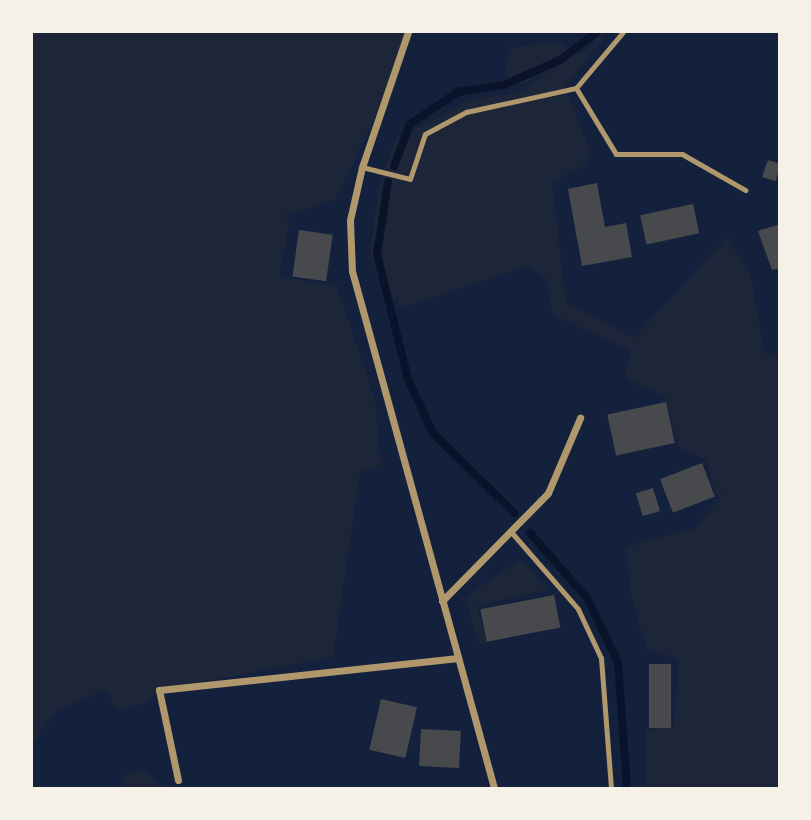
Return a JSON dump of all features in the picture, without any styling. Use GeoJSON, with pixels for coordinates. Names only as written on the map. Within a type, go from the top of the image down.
{"type":"FeatureCollection","features":[{"type":"Feature","properties":{"kind":"street"},"geometry":{"type":"LineString","coordinates":[[408,32],[362,167],[351,220],[352,271],[494,789]]}},
{"type":"Feature","properties":{"kind":"street"},"geometry":{"type":"LineString","coordinates":[[442,601],[512,533],[548,493],[580,418]]}},
{"type":"Feature","properties":{"kind":"street"},"geometry":{"type":"LineString","coordinates":[[178,780],[159,690],[457,658]]}},
{"type":"Feature","properties":{"kind":"lane"},"geometry":{"type":"LineString","coordinates":[[362,167],[410,179],[425,134],[466,112],[576,88],[623,32]]}},
{"type":"Feature","properties":{"kind":"lane"},"geometry":{"type":"LineString","coordinates":[[576,88],[616,154],[682,154],[745,190]]}},
{"type":"Feature","properties":{"kind":"lane"},"geometry":{"type":"LineString","coordinates":[[512,533],[578,609],[601,658],[611,789]]}},
{"type":"Feature","properties":{"kind":"shaded area"},"geometry":{"type":"Polygon","coordinates":[[[32,32],[408,32],[388,90],[335,200],[283,216],[290,221],[279,276],[337,287],[375,400],[381,465],[360,472],[333,657],[160,690],[148,702],[116,710],[106,689],[56,711],[32,744],[32,32]]]}},
{"type":"Feature","properties":{"kind":"shaded area"},"geometry":{"type":"Polygon","coordinates":[[[598,32],[608,32],[565,86],[590,151],[585,165],[552,182],[566,303],[634,338],[727,237],[750,273],[765,354],[779,355],[779,788],[646,788],[646,730],[674,726],[679,659],[647,650],[631,594],[626,547],[696,528],[726,491],[717,499],[706,460],[678,447],[665,396],[625,378],[630,350],[553,315],[546,278],[528,266],[400,308],[398,298],[388,303],[370,255],[380,181],[396,140],[472,99],[518,93],[556,67],[517,86],[506,75],[509,48],[560,41],[576,55],[595,43],[598,32]]]}},
{"type":"Feature","properties":{"kind":"shaded area"},"geometry":{"type":"Polygon","coordinates":[[[521,559],[548,590],[477,606],[487,642],[479,644],[465,598],[521,559]]]}},
{"type":"Feature","properties":{"kind":"shaded area"},"geometry":{"type":"Polygon","coordinates":[[[143,770],[165,788],[118,788],[127,774],[143,770]]]}},
{"type":"Feature","properties":{"kind":"building"},"geometry":{"type":"Polygon","coordinates":[[[768,160],[780,164],[776,181],[762,177],[768,160]]]}},
{"type":"Feature","properties":{"kind":"building"},"geometry":{"type":"Polygon","coordinates":[[[597,183],[605,227],[626,223],[632,257],[582,266],[568,189],[597,183]]]}},
{"type":"Feature","properties":{"kind":"building"},"geometry":{"type":"Polygon","coordinates":[[[693,204],[699,233],[646,245],[640,215],[693,204]]]}},
{"type":"Feature","properties":{"kind":"building"},"geometry":{"type":"Polygon","coordinates":[[[780,224],[780,268],[772,270],[758,231],[780,224]]]}},
{"type":"Feature","properties":{"kind":"building"},"geometry":{"type":"Polygon","coordinates":[[[299,230],[333,235],[326,281],[292,277],[299,230]]]}},
{"type":"Feature","properties":{"kind":"building"},"geometry":{"type":"Polygon","coordinates":[[[666,402],[675,443],[616,456],[607,414],[666,402]]]}},
{"type":"Feature","properties":{"kind":"building"},"geometry":{"type":"Polygon","coordinates":[[[702,463],[715,497],[673,513],[660,479],[702,463]]]}},
{"type":"Feature","properties":{"kind":"building"},"geometry":{"type":"Polygon","coordinates":[[[653,488],[660,511],[643,516],[636,493],[653,488]]]}},
{"type":"Feature","properties":{"kind":"building"},"geometry":{"type":"Polygon","coordinates":[[[554,595],[560,627],[487,642],[480,609],[554,595]]]}},
{"type":"Feature","properties":{"kind":"building"},"geometry":{"type":"Polygon","coordinates":[[[649,664],[671,664],[671,728],[649,728],[649,664]]]}},
{"type":"Feature","properties":{"kind":"building"},"geometry":{"type":"Polygon","coordinates":[[[381,699],[417,707],[405,758],[369,750],[381,699]]]}},
{"type":"Feature","properties":{"kind":"building"},"geometry":{"type":"Polygon","coordinates":[[[421,729],[461,731],[459,768],[419,766],[421,729]]]}},
{"type":"Feature","properties":{"kind":"waterway"},"geometry":{"type":"LineString","coordinates":[[394,166],[410,124],[458,92],[504,85],[560,60],[597,32]]}},
{"type":"Feature","properties":{"kind":"waterway"},"geometry":{"type":"LineString","coordinates":[[388,182],[377,254],[408,379],[433,433],[514,513]]}},
{"type":"Feature","properties":{"kind":"waterway"},"geometry":{"type":"LineString","coordinates":[[530,533],[587,598],[618,662],[627,788]]}}]}
